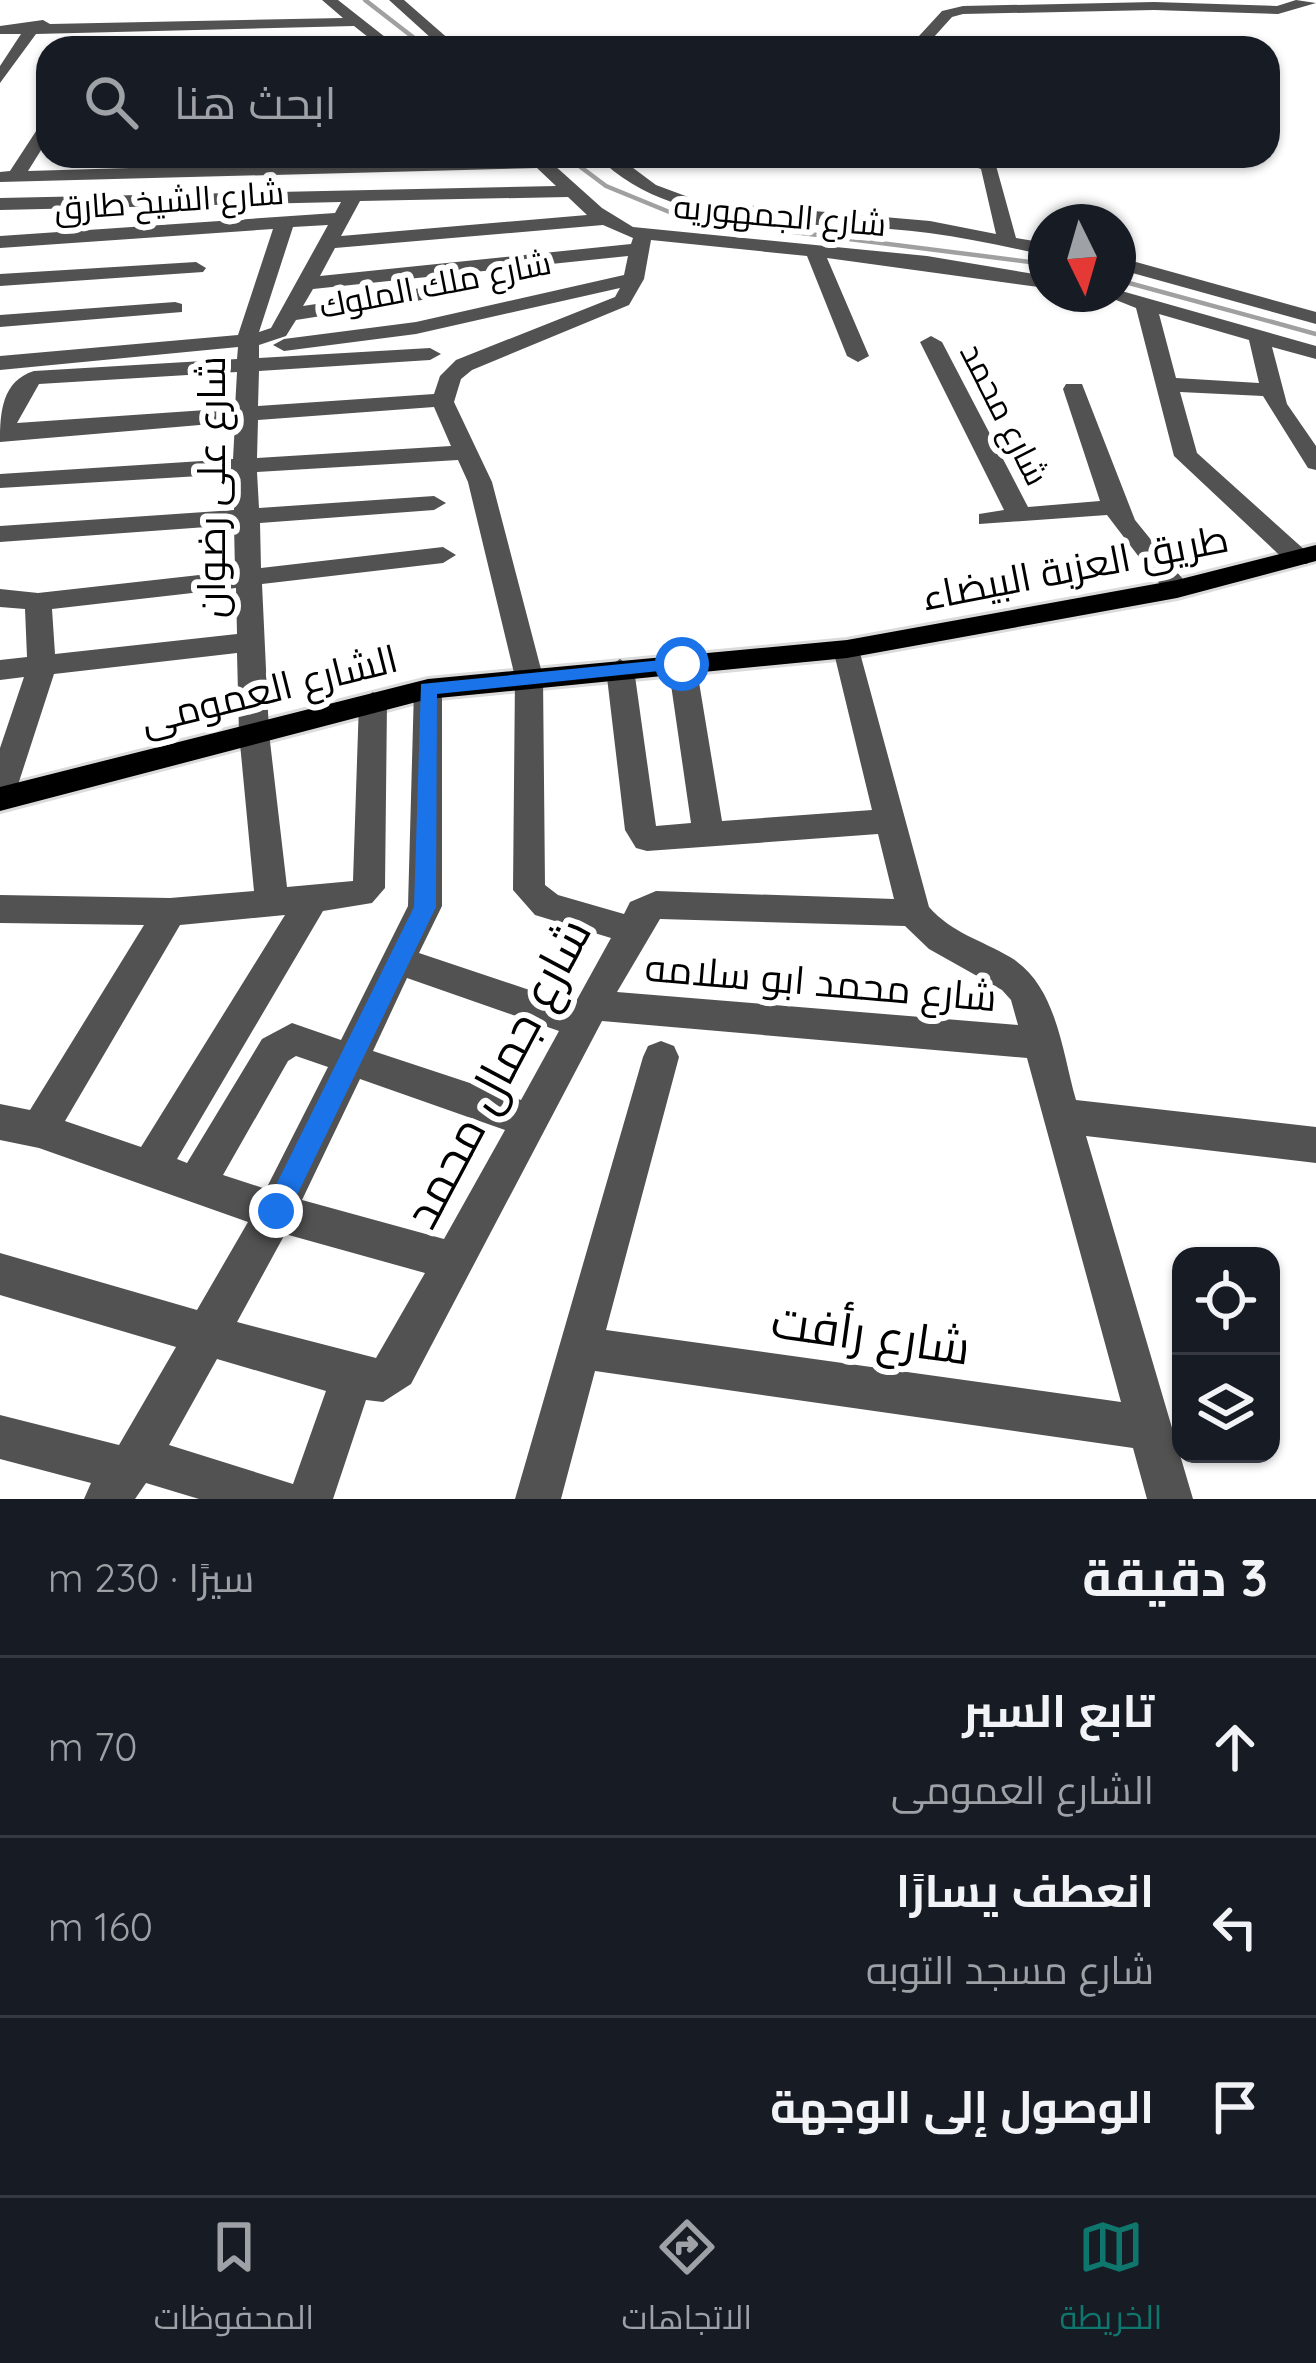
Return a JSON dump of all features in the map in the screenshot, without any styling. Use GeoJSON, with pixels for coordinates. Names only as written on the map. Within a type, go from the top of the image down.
{"type":"FeatureCollection","features":[{"type":"Feature","properties":{"kind":"main road","name":"طريق العزبة البيضاء"},"geometry":{"type":"LineString","coordinates":[[848,649],[1177,589],[1307,556]]}},
{"type":"Feature","properties":{"kind":"main road","name":"الشارع العمومى"},"geometry":{"type":"LineString","coordinates":[[0,797],[428,689],[848,649]]}},
{"type":"Feature","properties":{"kind":"street"},"geometry":{"type":"LineString","coordinates":[[396,0],[437,36]]}},
{"type":"Feature","properties":{"kind":"street"},"geometry":{"type":"LineString","coordinates":[[927,36],[947,14],[998,4],[1277,10],[1312,0]]}},
{"type":"Feature","properties":{"kind":"street"},"geometry":{"type":"LineString","coordinates":[[0,12],[332,3],[375,36]]}},
{"type":"Feature","properties":{"kind":"street"},"geometry":{"type":"LineString","coordinates":[[0,78],[32,29],[87,10]]}},
{"type":"Feature","properties":{"kind":"street"},"geometry":{"type":"LineString","coordinates":[[0,30],[356,22]]}},
{"type":"Feature","properties":{"kind":"street"},"geometry":{"type":"LineString","coordinates":[[149,36],[154,26]]}},
{"type":"Feature","properties":{"kind":"street"},"geometry":{"type":"LineString","coordinates":[[8,177],[36,141]]}},
{"type":"Feature","properties":{"kind":"street"},"geometry":{"type":"LineString","coordinates":[[77,175],[81,168]]}},
{"type":"Feature","properties":{"kind":"street"},"geometry":{"type":"LineString","coordinates":[[8,177],[129,168]]}},
{"type":"Feature","properties":{"kind":"street"},"geometry":{"type":"LineString","coordinates":[[171,168],[198,172],[214,168]]}},
{"type":"Feature","properties":{"kind":"street","name":"شارع الجمهوريه"},"geometry":{"type":"LineString","coordinates":[[548,168],[641,242],[927,262],[1028,279]]}},
{"type":"Feature","properties":{"kind":"street","name":"شارع الجمهوريه"},"geometry":{"type":"LineString","coordinates":[[619,168],[645,191],[726,211],[931,227],[1028,246]]}},
{"type":"Feature","properties":{"kind":"street"},"geometry":{"type":"LineString","coordinates":[[990,168],[1008,242]]}},
{"type":"Feature","properties":{"kind":"street"},"geometry":{"type":"LineString","coordinates":[[169,201],[198,172]]}},
{"type":"Feature","properties":{"kind":"street"},"geometry":{"type":"LineString","coordinates":[[0,240],[9,204],[572,191]]}},
{"type":"Feature","properties":{"kind":"street"},"geometry":{"type":"LineString","coordinates":[[330,243],[603,212],[645,191]]}},
{"type":"Feature","properties":{"kind":"street"},"geometry":{"type":"LineString","coordinates":[[353,197],[293,314],[279,332],[248,352],[34,378],[24,383],[1,433],[443,400]]}},
{"type":"Feature","properties":{"kind":"street"},"geometry":{"type":"LineString","coordinates":[[60,238],[78,202]]}},
{"type":"Feature","properties":{"kind":"street","name":"شارع الشيخ طارق"},"geometry":{"type":"LineString","coordinates":[[0,240],[343,218]]}},
{"type":"Feature","properties":{"kind":"street","name":"شارع على رضوان"},"geometry":{"type":"LineString","coordinates":[[272,901],[254,733],[245,466],[248,352],[256,292],[285,222]]}},
{"type":"Feature","properties":{"kind":"street"},"geometry":{"type":"LineString","coordinates":[[153,349],[219,226]]}},
{"type":"Feature","properties":{"kind":"street"},"geometry":{"type":"LineString","coordinates":[[293,314],[641,242],[634,279],[622,301],[464,365],[451,376],[443,400],[480,482],[529,677],[529,890],[547,905],[632,930]]}},
{"type":"Feature","properties":{"kind":"street"},"geometry":{"type":"LineString","coordinates":[[815,252],[858,356]]}},
{"type":"Feature","properties":{"kind":"street"},"geometry":{"type":"LineString","coordinates":[[0,280],[196,268]]}},
{"type":"Feature","properties":{"kind":"street"},"geometry":{"type":"LineString","coordinates":[[1136,268],[1316,318]]}},
{"type":"Feature","properties":{"kind":"street","name":"شارع ملك الملوك"},"geometry":{"type":"LineString","coordinates":[[248,352],[460,318],[634,279]]}},
{"type":"Feature","properties":{"kind":"street"},"geometry":{"type":"LineString","coordinates":[[309,283],[442,280]]}},
{"type":"Feature","properties":{"kind":"street"},"geometry":{"type":"LineString","coordinates":[[442,280],[460,318]]}},
{"type":"Feature","properties":{"kind":"street"},"geometry":{"type":"LineString","coordinates":[[1136,300],[1316,353]]}},
{"type":"Feature","properties":{"kind":"street"},"geometry":{"type":"LineString","coordinates":[[1145,302],[1186,457],[1307,556]]}},
{"type":"Feature","properties":{"kind":"street"},"geometry":{"type":"LineString","coordinates":[[0,321],[175,308]]}},
{"type":"Feature","properties":{"kind":"street"},"geometry":{"type":"LineString","coordinates":[[1258,334],[1270,390],[1292,433],[1316,463]]}},
{"type":"Feature","properties":{"kind":"street","name":"شارع محمد"},"geometry":{"type":"LineString","coordinates":[[931,342],[1020,516]]}},
{"type":"Feature","properties":{"kind":"street"},"geometry":{"type":"LineString","coordinates":[[0,363],[153,349],[430,354]]}},
{"type":"Feature","properties":{"kind":"street"},"geometry":{"type":"LineString","coordinates":[[1164,384],[1270,390]]}},
{"type":"Feature","properties":{"kind":"street"},"geometry":{"type":"LineString","coordinates":[[1075,389],[1111,507],[1147,560],[1177,589]]}},
{"type":"Feature","properties":{"kind":"street"},"geometry":{"type":"LineString","coordinates":[[1292,433],[1316,426]]}},
{"type":"Feature","properties":{"kind":"street"},"geometry":{"type":"LineString","coordinates":[[0,481],[466,452]]}},
{"type":"Feature","properties":{"kind":"street"},"geometry":{"type":"LineString","coordinates":[[0,534],[434,503]]}},
{"type":"Feature","properties":{"kind":"street"},"geometry":{"type":"LineString","coordinates":[[988,519],[1111,507]]}},
{"type":"Feature","properties":{"kind":"street"},"geometry":{"type":"LineString","coordinates":[[0,598],[38,602],[443,555]]}},
{"type":"Feature","properties":{"kind":"street"},"geometry":{"type":"LineString","coordinates":[[0,797],[42,666],[38,602]]}},
{"type":"Feature","properties":{"kind":"street"},"geometry":{"type":"LineString","coordinates":[[0,670],[251,642]]}},
{"type":"Feature","properties":{"kind":"street"},"geometry":{"type":"LineString","coordinates":[[848,649],[914,913],[944,946],[1014,976],[1027,993],[1169,1499]]}},
{"type":"Feature","properties":{"kind":"street"},"geometry":{"type":"LineString","coordinates":[[682,664],[710,837]]}},
{"type":"Feature","properties":{"kind":"street"},"geometry":{"type":"LineString","coordinates":[[620,669],[641,834],[656,842],[890,821]]}},
{"type":"Feature","properties":{"kind":"street"},"geometry":{"type":"LineString","coordinates":[[124,1475],[276,1211],[425,907],[428,689]]}},
{"type":"Feature","properties":{"kind":"street"},"geometry":{"type":"LineString","coordinates":[[0,909],[170,912],[313,898],[349,899],[369,888],[373,702]]}},
{"type":"Feature","properties":{"kind":"street"},"geometry":{"type":"LineString","coordinates":[[149,1168],[313,898]]}},
{"type":"Feature","properties":{"kind":"street","name":"شارع جمال محمد"},"geometry":{"type":"LineString","coordinates":[[356,1378],[382,1380],[396,1369],[642,912],[656,905],[914,913]]}},
{"type":"Feature","properties":{"kind":"street"},"geometry":{"type":"LineString","coordinates":[[170,912],[19,1126],[276,1211],[435,1256]]}},
{"type":"Feature","properties":{"kind":"street","name":"شارع محمد ابو سلامه"},"geometry":{"type":"LineString","coordinates":[[400,962],[587,1014],[1043,1043]]}},
{"type":"Feature","properties":{"kind":"street"},"geometry":{"type":"LineString","coordinates":[[196,1184],[280,1045],[298,1038],[530,1121]]}},
{"type":"Feature","properties":{"kind":"street"},"geometry":{"type":"LineString","coordinates":[[538,1499],[661,1057]]}},
{"type":"Feature","properties":{"kind":"street"},"geometry":{"type":"LineString","coordinates":[[1065,1116],[1316,1145]]}},
{"type":"Feature","properties":{"kind":"street"},"geometry":{"type":"LineString","coordinates":[[0,1274],[207,1330],[356,1378],[310,1499]]}},
{"type":"Feature","properties":{"kind":"street","name":"شارع رأفت"},"geometry":{"type":"LineString","coordinates":[[580,1348],[1147,1428]]}},
{"type":"Feature","properties":{"kind":"street"},"geometry":{"type":"LineString","coordinates":[[0,1437],[124,1475],[276,1499]]}},
{"type":"Feature","properties":{"kind":"waterway"},"geometry":{"type":"LineString","coordinates":[[365,0],[412,36]]}},
{"type":"Feature","properties":{"kind":"waterway"},"geometry":{"type":"LineString","coordinates":[[582,168],[606,186],[684,218],[1028,262]]}},
{"type":"Feature","properties":{"kind":"waterway"},"geometry":{"type":"LineString","coordinates":[[1136,285],[1316,334]]}},
{"type":"Feature","properties":{"kind":"route"},"geometry":{"type":"LineString","coordinates":[[276,1211],[425,907],[428,689],[682,664]]}}]}
